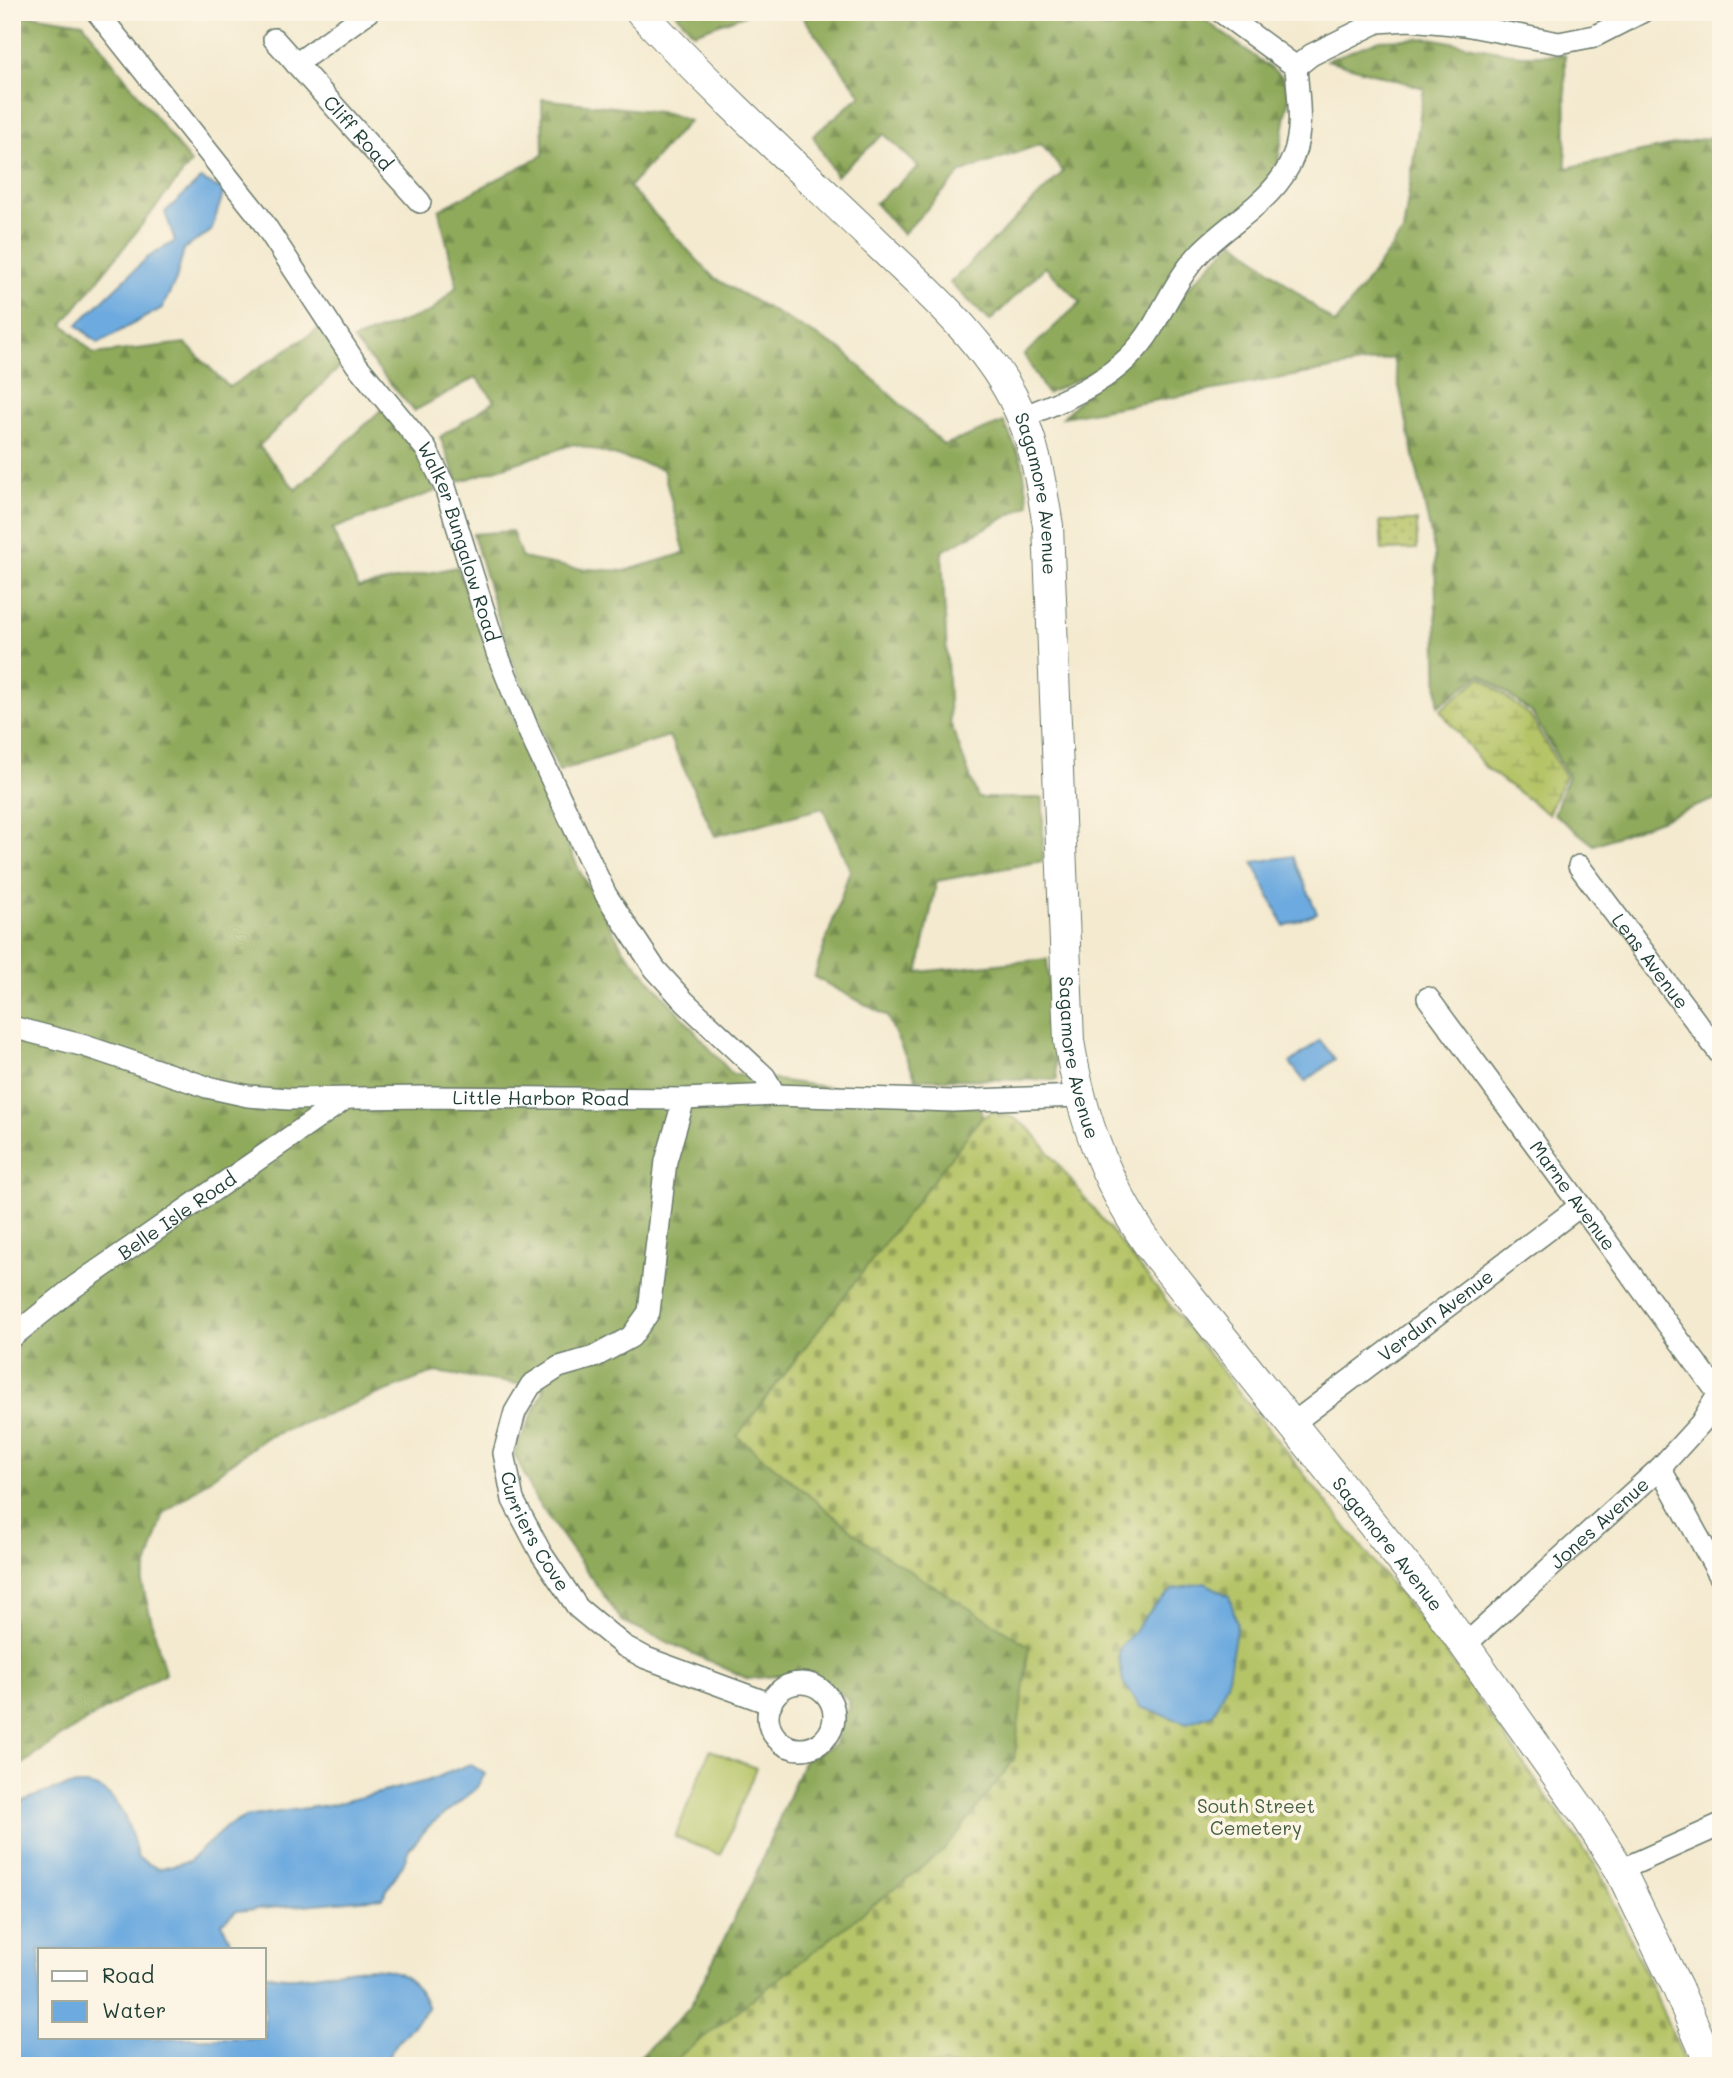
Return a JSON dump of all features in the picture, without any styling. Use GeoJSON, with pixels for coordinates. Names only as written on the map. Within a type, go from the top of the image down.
{"type":"FeatureCollection","features":[{"type":"Feature","properties":{"kind":"main road","name":"Sagamore Avenue"},"geometry":{"type":"LineString","coordinates":[[641,12],[727,101],[965,330],[993,365],[1022,417],[1041,481],[1048,526],[1069,1041],[1078,1096],[1106,1173],[1134,1225],[1466,1644],[1587,1818],[1620,1870],[1712,2066]]}},
{"type":"Feature","properties":{"kind":"street","name":"Walker Bungalow Road"},"geometry":{"type":"LineString","coordinates":[[97,12],[258,216],[356,364],[426,449],[445,487],[502,664],[561,803],[606,894],[655,969],[685,1002],[765,1077],[775,1095]]}},
{"type":"Feature","properties":{"kind":"street"},"geometry":{"type":"LineString","coordinates":[[296,64],[368,12]]}},
{"type":"Feature","properties":{"kind":"street"},"geometry":{"type":"LineString","coordinates":[[1221,12],[1296,67]]}},
{"type":"Feature","properties":{"kind":"street"},"geometry":{"type":"LineString","coordinates":[[1296,67],[1311,55],[1378,22],[1409,20],[1465,25],[1559,43],[1595,36],[1642,12]]}},
{"type":"Feature","properties":{"kind":"street","name":"Cliff Road"},"geometry":{"type":"LineString","coordinates":[[274,39],[420,202]]}},
{"type":"Feature","properties":{"kind":"street"},"geometry":{"type":"LineString","coordinates":[[1022,417],[1074,398],[1115,370],[1150,331],[1199,253],[1276,186],[1292,159],[1300,135],[1296,67]]}},
{"type":"Feature","properties":{"kind":"street","name":"Lens Avenue"},"geometry":{"type":"LineString","coordinates":[[1579,866],[1721,1055]]}},
{"type":"Feature","properties":{"kind":"street","name":"Marne Avenue"},"geometry":{"type":"LineString","coordinates":[[1428,998],[1720,1392]]}},
{"type":"Feature","properties":{"kind":"street","name":"Little Harbor Road"},"geometry":{"type":"LineString","coordinates":[[12,1027],[95,1049],[207,1087],[289,1100],[684,1099],[775,1095],[953,1101],[1078,1096]]}},
{"type":"Feature","properties":{"kind":"street","name":"Belle Isle Road"},"geometry":{"type":"LineString","coordinates":[[12,1337],[74,1287],[345,1099]]}},
{"type":"Feature","properties":{"kind":"street","name":"Curriers Cove"},"geometry":{"type":"LineString","coordinates":[[684,1099],[663,1175],[649,1312],[631,1337],[594,1357],[559,1367],[531,1385],[515,1412],[504,1453],[513,1500],[541,1553],[578,1608],[624,1646],[646,1658],[771,1704]]}},
{"type":"Feature","properties":{"kind":"street","name":"Verdun Avenue"},"geometry":{"type":"LineString","coordinates":[[1292,1424],[1580,1206]]}},
{"type":"Feature","properties":{"kind":"street","name":"Jones Avenue"},"geometry":{"type":"LineString","coordinates":[[1466,1644],[1660,1468],[1701,1423],[1720,1392]]}},
{"type":"Feature","properties":{"kind":"street"},"geometry":{"type":"LineString","coordinates":[[1660,1468],[1721,1578]]}},
{"type":"Feature","properties":{"kind":"street"},"geometry":{"type":"LineString","coordinates":[[1620,1870],[1721,1825]]}},
{"type":"Feature","properties":{"kind":"green space"},"geometry":{"type":"Polygon","coordinates":[[[12,12],[83,23],[191,163],[63,324],[94,354],[185,343],[229,387],[320,328],[346,361],[259,446],[296,490],[382,409],[419,454],[436,491],[332,529],[358,588],[457,567],[520,735],[579,870],[623,949],[732,1074],[982,1108],[980,1152],[1044,1622],[1014,1805],[708,2066],[630,2066],[689,2009],[753,1881],[804,1760],[834,1745],[850,1701],[813,1672],[748,1679],[622,1621],[536,1500],[514,1453],[545,1388],[435,1372],[265,1438],[164,1513],[142,1583],[165,1673],[57,1739],[12,1772],[12,12]]]}},
{"type":"Feature","properties":{"kind":"green space"},"geometry":{"type":"Polygon","coordinates":[[[675,12],[753,12],[694,33],[675,12]]]}},
{"type":"Feature","properties":{"kind":"green space"},"geometry":{"type":"Polygon","coordinates":[[[799,12],[1194,12],[1283,77],[1289,97],[1276,174],[1157,304],[1110,364],[1047,394],[1024,355],[1081,302],[1045,267],[990,321],[950,283],[1063,172],[1041,144],[962,172],[903,234],[875,203],[919,167],[884,134],[836,176],[813,136],[861,95],[799,12]]]}},
{"type":"Feature","properties":{"kind":"green space"},"geometry":{"type":"Polygon","coordinates":[[[1430,38],[1520,55],[1565,55],[1566,168],[1721,135],[1721,797],[1594,845],[1554,814],[1568,776],[1532,713],[1481,674],[1438,706],[1435,554],[1393,358],[1063,417],[1234,240],[1335,324],[1403,232],[1424,88],[1327,60],[1380,40],[1430,38]]]}},
{"type":"Feature","properties":{"kind":"green space"},"geometry":{"type":"Polygon","coordinates":[[[542,99],[667,113],[689,121],[629,187],[714,278],[842,350],[944,445],[1004,422],[1022,461],[1029,505],[942,551],[950,722],[978,798],[1043,798],[1043,861],[937,881],[918,972],[1047,959],[1057,1080],[916,1079],[887,1016],[814,977],[850,870],[823,808],[715,836],[669,736],[559,771],[508,650],[473,534],[512,531],[522,558],[572,568],[624,571],[685,553],[663,469],[574,444],[458,482],[440,437],[495,401],[476,377],[414,411],[353,340],[432,311],[457,286],[439,210],[543,155],[542,99]]]}},
{"type":"Feature","properties":{"kind":"green space"},"geometry":{"type":"Polygon","coordinates":[[[1380,521],[1417,521],[1417,549],[1382,550],[1380,521]]]}},
{"type":"Feature","properties":{"kind":"green space"},"geometry":{"type":"Polygon","coordinates":[[[1481,677],[1530,716],[1565,776],[1548,814],[1486,768],[1440,710],[1481,677]]]}},
{"type":"Feature","properties":{"kind":"green space","name":"South Street Cemetery"},"geometry":{"type":"Polygon","coordinates":[[[993,1111],[1014,1118],[1031,1130],[1445,1652],[1600,1872],[1687,2066],[667,2066],[945,1849],[1014,1760],[1029,1646],[872,1547],[737,1436],[980,1119],[993,1111]]]}},
{"type":"Feature","properties":{"kind":"green space"},"geometry":{"type":"Polygon","coordinates":[[[710,1750],[756,1768],[721,1855],[675,1837],[710,1750]]]}},
{"type":"Feature","properties":{"kind":"water"},"geometry":{"type":"Polygon","coordinates":[[[201,179],[224,191],[211,231],[184,249],[176,280],[162,308],[98,343],[77,325],[147,258],[175,241],[165,212],[201,179]]]}},
{"type":"Feature","properties":{"kind":"water"},"geometry":{"type":"Polygon","coordinates":[[[1293,856],[1317,913],[1284,926],[1253,862],[1293,856]]]}},
{"type":"Feature","properties":{"kind":"water"},"geometry":{"type":"Polygon","coordinates":[[[1320,1040],[1335,1059],[1305,1082],[1290,1063],[1320,1040]]]}},
{"type":"Feature","properties":{"kind":"water"},"geometry":{"type":"Polygon","coordinates":[[[1205,1583],[1229,1596],[1237,1623],[1227,1683],[1213,1714],[1187,1723],[1140,1707],[1123,1682],[1118,1651],[1155,1605],[1174,1589],[1205,1583]]]}},
{"type":"Feature","properties":{"kind":"water"},"geometry":{"type":"Polygon","coordinates":[[[470,1764],[485,1774],[475,1790],[429,1826],[409,1849],[382,1898],[236,1911],[222,1923],[233,1948],[38,1948],[38,2039],[266,2039],[266,1973],[284,1977],[306,1976],[377,1968],[398,1973],[415,1985],[428,2008],[397,2043],[382,2066],[12,2066],[12,1805],[61,1788],[79,1785],[95,1787],[109,1794],[120,1808],[138,1858],[158,1869],[189,1861],[226,1827],[245,1817],[334,1804],[427,1781],[470,1764]]]}}]}
